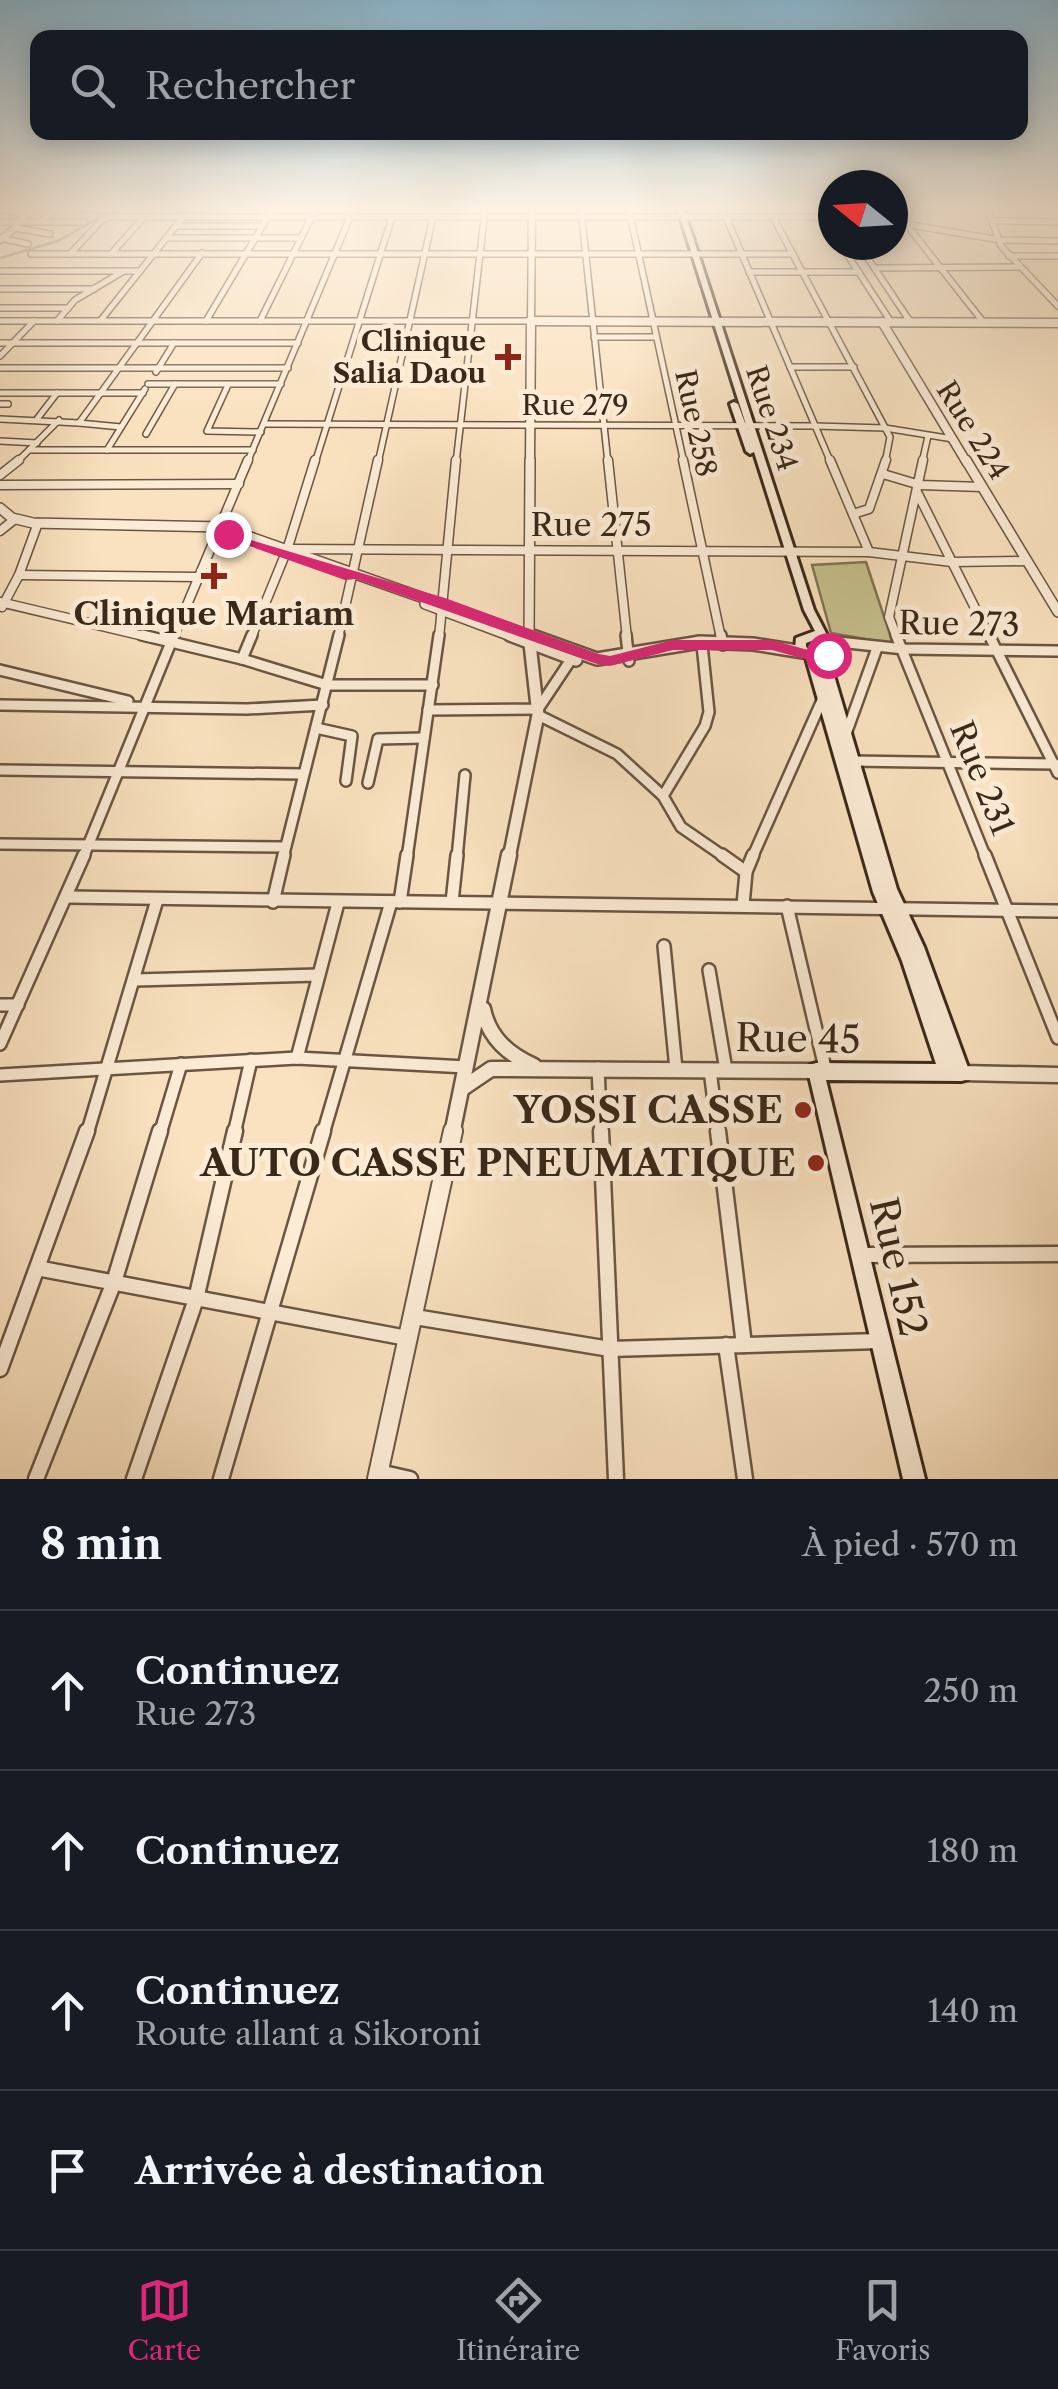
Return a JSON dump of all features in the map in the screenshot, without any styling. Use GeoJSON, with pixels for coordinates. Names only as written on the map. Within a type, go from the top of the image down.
{"type":"FeatureCollection","features":[{"type":"Feature","properties":{"kind":"main road","name":"Rue 234"},"geometry":{"type":"LineString","coordinates":[[700,279],[814,624],[817,646]]}},
{"type":"Feature","properties":{"kind":"main road","name":"Rue 234"},"geometry":{"type":"LineString","coordinates":[[788,551],[817,646]]}},
{"type":"Feature","properties":{"kind":"main road"},"geometry":{"type":"LineString","coordinates":[[817,646],[824,695],[892,908],[954,1073]]}},
{"type":"Feature","properties":{"kind":"main road"},"geometry":{"type":"LineString","coordinates":[[817,646],[845,736],[847,761]]}},
{"type":"Feature","properties":{"kind":"main road","name":"Rue 45"},"geometry":{"type":"LineString","coordinates":[[821,1071],[954,1073]]}},
{"type":"Feature","properties":{"kind":"main road","name":"Rue 152"},"geometry":{"type":"LineString","coordinates":[[821,1071],[858,1255],[914,1479]]}},
{"type":"Feature","properties":{"kind":"street"},"geometry":{"type":"LineString","coordinates":[[56,321],[68,308],[111,279]]}},
{"type":"Feature","properties":{"kind":"street"},"geometry":{"type":"LineString","coordinates":[[100,321],[134,279]]}},
{"type":"Feature","properties":{"kind":"street"},"geometry":{"type":"LineString","coordinates":[[79,423],[183,279]]}},
{"type":"Feature","properties":{"kind":"street"},"geometry":{"type":"LineString","coordinates":[[206,321],[231,279]]}},
{"type":"Feature","properties":{"kind":"street"},"geometry":{"type":"LineString","coordinates":[[260,321],[281,279]]}},
{"type":"Feature","properties":{"kind":"street"},"geometry":{"type":"LineString","coordinates":[[0,1044],[68,897],[116,772],[325,279]]}},
{"type":"Feature","properties":{"kind":"street"},"geometry":{"type":"LineString","coordinates":[[242,658],[286,552],[372,279]]}},
{"type":"Feature","properties":{"kind":"street"},"geometry":{"type":"LineString","coordinates":[[273,902],[419,279]]}},
{"type":"Feature","properties":{"kind":"street"},"geometry":{"type":"LineString","coordinates":[[221,1479],[395,902],[433,685],[477,279]]}},
{"type":"Feature","properties":{"kind":"street"},"geometry":{"type":"LineString","coordinates":[[410,1479],[378,1475],[482,1001],[538,712],[529,639],[532,279]]}},
{"type":"Feature","properties":{"kind":"street"},"geometry":{"type":"LineString","coordinates":[[588,279],[628,659]]}},
{"type":"Feature","properties":{"kind":"street","name":"Rue 258"},"geometry":{"type":"LineString","coordinates":[[644,279],[723,644]]}},
{"type":"Feature","properties":{"kind":"street"},"geometry":{"type":"LineString","coordinates":[[753,279],[870,552],[952,562],[1027,561]]}},
{"type":"Feature","properties":{"kind":"street"},"geometry":{"type":"LineString","coordinates":[[807,279],[892,447],[869,510],[853,514]]}},
{"type":"Feature","properties":{"kind":"street"},"geometry":{"type":"LineString","coordinates":[[863,279],[886,322]]}},
{"type":"Feature","properties":{"kind":"street"},"geometry":{"type":"LineString","coordinates":[[882,279],[911,322]]}},
{"type":"Feature","properties":{"kind":"street"},"geometry":{"type":"LineString","coordinates":[[949,279],[984,323]]}},
{"type":"Feature","properties":{"kind":"street"},"geometry":{"type":"LineString","coordinates":[[1031,279],[1058,306]]}},
{"type":"Feature","properties":{"kind":"street"},"geometry":{"type":"LineString","coordinates":[[0,289],[94,289]]}},
{"type":"Feature","properties":{"kind":"street"},"geometry":{"type":"LineString","coordinates":[[0,308],[68,308]]}},
{"type":"Feature","properties":{"kind":"street"},"geometry":{"type":"LineString","coordinates":[[0,321],[1058,323]]}},
{"type":"Feature","properties":{"kind":"street"},"geometry":{"type":"LineString","coordinates":[[0,356],[34,321]]}},
{"type":"Feature","properties":{"kind":"street","name":"Rue 224"},"geometry":{"type":"LineString","coordinates":[[886,322],[1058,612]]}},
{"type":"Feature","properties":{"kind":"street"},"geometry":{"type":"LineString","coordinates":[[594,336],[656,337]]}},
{"type":"Feature","properties":{"kind":"street"},"geometry":{"type":"LineString","coordinates":[[0,343],[298,344]]}},
{"type":"Feature","properties":{"kind":"street"},"geometry":{"type":"LineString","coordinates":[[107,450],[174,344]]}},
{"type":"Feature","properties":{"kind":"street"},"geometry":{"type":"LineString","coordinates":[[790,367],[854,367]]}},
{"type":"Feature","properties":{"kind":"street"},"geometry":{"type":"LineString","coordinates":[[0,368],[288,368]]}},
{"type":"Feature","properties":{"kind":"street"},"geometry":{"type":"LineString","coordinates":[[148,384],[281,384]]}},
{"type":"Feature","properties":{"kind":"street"},"geometry":{"type":"LineString","coordinates":[[146,434],[175,384]]}},
{"type":"Feature","properties":{"kind":"street"},"geometry":{"type":"LineString","coordinates":[[228,384],[207,431],[263,428]]}},
{"type":"Feature","properties":{"kind":"street"},"geometry":{"type":"LineString","coordinates":[[0,393],[143,393]]}},
{"type":"Feature","properties":{"kind":"street"},"geometry":{"type":"LineString","coordinates":[[37,419],[58,393]]}},
{"type":"Feature","properties":{"kind":"street"},"geometry":{"type":"LineString","coordinates":[[0,420],[59,420],[121,427]]}},
{"type":"Feature","properties":{"kind":"street"},"geometry":{"type":"LineString","coordinates":[[0,474],[59,420]]}},
{"type":"Feature","properties":{"kind":"street","name":"Rue 279"},"geometry":{"type":"LineString","coordinates":[[263,428],[325,424],[816,426],[885,428],[953,439]]}},
{"type":"Feature","properties":{"kind":"street","name":"Rue 231"},"geometry":{"type":"LineString","coordinates":[[928,436],[919,489],[888,610],[1058,1038]]}},
{"type":"Feature","properties":{"kind":"street"},"geometry":{"type":"LineString","coordinates":[[0,441],[37,443]]}},
{"type":"Feature","properties":{"kind":"street"},"geometry":{"type":"LineString","coordinates":[[30,450],[254,450]]}},
{"type":"Feature","properties":{"kind":"street"},"geometry":{"type":"LineString","coordinates":[[883,474],[919,489],[982,487]]}},
{"type":"Feature","properties":{"kind":"street"},"geometry":{"type":"LineString","coordinates":[[0,485],[240,484]]}},
{"type":"Feature","properties":{"kind":"street"},"geometry":{"type":"LineString","coordinates":[[847,761],[1056,767],[919,489]]}},
{"type":"Feature","properties":{"kind":"street"},"geometry":{"type":"LineString","coordinates":[[0,508],[6,524],[220,530],[440,606],[572,658],[606,668],[628,659]]}},
{"type":"Feature","properties":{"kind":"street"},"geometry":{"type":"LineString","coordinates":[[37,526],[19,575],[2,605],[242,658],[327,685],[433,685]]}},
{"type":"Feature","properties":{"kind":"street"},"geometry":{"type":"LineString","coordinates":[[286,552],[312,548]]}},
{"type":"Feature","properties":{"kind":"street","name":"Rue 275"},"geometry":{"type":"LineString","coordinates":[[312,548],[870,552]]}},
{"type":"Feature","properties":{"kind":"street"},"geometry":{"type":"LineString","coordinates":[[19,575],[198,577]]}},
{"type":"Feature","properties":{"kind":"street"},"geometry":{"type":"LineString","coordinates":[[529,639],[597,659],[628,659]]}},
{"type":"Feature","properties":{"kind":"street","name":"Rue 273"},"geometry":{"type":"LineString","coordinates":[[628,659],[673,645],[723,644],[1058,651]]}},
{"type":"Feature","properties":{"kind":"street"},"geometry":{"type":"LineString","coordinates":[[664,796],[705,726],[709,712],[702,645]]}},
{"type":"Feature","properties":{"kind":"street"},"geometry":{"type":"LineString","coordinates":[[845,736],[877,648]]}},
{"type":"Feature","properties":{"kind":"street"},"geometry":{"type":"LineString","coordinates":[[538,712],[572,658]]}},
{"type":"Feature","properties":{"kind":"street"},"geometry":{"type":"LineString","coordinates":[[0,670],[145,706]]}},
{"type":"Feature","properties":{"kind":"street"},"geometry":{"type":"LineString","coordinates":[[743,905],[746,872],[824,695]]}},
{"type":"Feature","properties":{"kind":"street"},"geometry":{"type":"LineString","coordinates":[[0,705],[247,709],[322,705]]}},
{"type":"Feature","properties":{"kind":"street"},"geometry":{"type":"LineString","coordinates":[[428,710],[538,712],[594,738],[664,796],[681,828],[746,872]]}},
{"type":"Feature","properties":{"kind":"street"},"geometry":{"type":"LineString","coordinates":[[316,728],[352,736],[346,781]]}},
{"type":"Feature","properties":{"kind":"street"},"geometry":{"type":"LineString","coordinates":[[368,782],[378,739],[424,738]]}},
{"type":"Feature","properties":{"kind":"street"},"geometry":{"type":"LineString","coordinates":[[0,770],[302,774]]}},
{"type":"Feature","properties":{"kind":"street"},"geometry":{"type":"LineString","coordinates":[[452,902],[465,775]]}},
{"type":"Feature","properties":{"kind":"street"},"geometry":{"type":"LineString","coordinates":[[0,844],[285,847]]}},
{"type":"Feature","properties":{"kind":"street"},"geometry":{"type":"LineString","coordinates":[[68,897],[1058,910]]}},
{"type":"Feature","properties":{"kind":"street"},"geometry":{"type":"LineString","coordinates":[[0,1369],[42,1269],[110,1067],[157,900]]}},
{"type":"Feature","properties":{"kind":"street"},"geometry":{"type":"LineString","coordinates":[[297,1058],[338,902]]}},
{"type":"Feature","properties":{"kind":"street"},"geometry":{"type":"LineString","coordinates":[[787,906],[821,1071]]}},
{"type":"Feature","properties":{"kind":"street"},"geometry":{"type":"LineString","coordinates":[[664,946],[676,1070]]}},
{"type":"Feature","properties":{"kind":"street"},"geometry":{"type":"LineString","coordinates":[[709,970],[744,1345]]}},
{"type":"Feature","properties":{"kind":"street"},"geometry":{"type":"LineString","coordinates":[[134,980],[318,976]]}},
{"type":"Feature","properties":{"kind":"street"},"geometry":{"type":"LineString","coordinates":[[482,1001],[484,1021],[494,1040],[517,1059],[538,1068]]}},
{"type":"Feature","properties":{"kind":"street"},"geometry":{"type":"LineString","coordinates":[[0,1005],[18,1005]]}},
{"type":"Feature","properties":{"kind":"street"},"geometry":{"type":"LineString","coordinates":[[0,1075],[297,1058],[467,1067]]}},
{"type":"Feature","properties":{"kind":"street"},"geometry":{"type":"LineString","coordinates":[[134,1479],[196,1299],[251,1060]]}},
{"type":"Feature","properties":{"kind":"street"},"geometry":{"type":"LineString","coordinates":[[36,1479],[114,1282],[181,1064]]}},
{"type":"Feature","properties":{"kind":"street"},"geometry":{"type":"LineString","coordinates":[[598,1068],[616,1479]]}},
{"type":"Feature","properties":{"kind":"street","name":"Rue 45"},"geometry":{"type":"LineString","coordinates":[[463,1088],[491,1069],[821,1071]]}},
{"type":"Feature","properties":{"kind":"street","name":"Rue 45"},"geometry":{"type":"LineString","coordinates":[[954,1073],[1058,1075]]}},
{"type":"Feature","properties":{"kind":"street"},"geometry":{"type":"LineString","coordinates":[[858,1255],[1058,1254]]}},
{"type":"Feature","properties":{"kind":"street"},"geometry":{"type":"LineString","coordinates":[[42,1269],[410,1339]]}},
{"type":"Feature","properties":{"kind":"street"},"geometry":{"type":"LineString","coordinates":[[415,1318],[610,1348],[879,1341]]}},
{"type":"Feature","properties":{"kind":"street"},"geometry":{"type":"LineString","coordinates":[[726,1345],[745,1479]]}},
{"type":"Feature","properties":{"kind":"shaded area"},"geometry":{"type":"Polygon","coordinates":[[[866,562],[893,644],[831,633],[812,565],[866,562]]]}},
{"type":"Feature","properties":{"kind":"place","name":"Clinique Salia Daou"},"geometry":{"type":"Point","coordinates":[508,357]}},
{"type":"Feature","properties":{"kind":"place","name":"Clinique Mariam"},"geometry":{"type":"Point","coordinates":[214,576]}},
{"type":"Feature","properties":{"kind":"place","name":"YOSSI CASSE"},"geometry":{"type":"Point","coordinates":[803,1110]}},
{"type":"Feature","properties":{"kind":"place","name":"AUTO CASSE PNEUMATIQUE"},"geometry":{"type":"Point","coordinates":[816,1163]}},
{"type":"Feature","properties":{"kind":"route"},"geometry":{"type":"LineString","coordinates":[[228,534],[350,577],[352,574],[440,602],[597,659],[610,661],[673,645],[772,645],[815,657],[828,655]]}}]}
